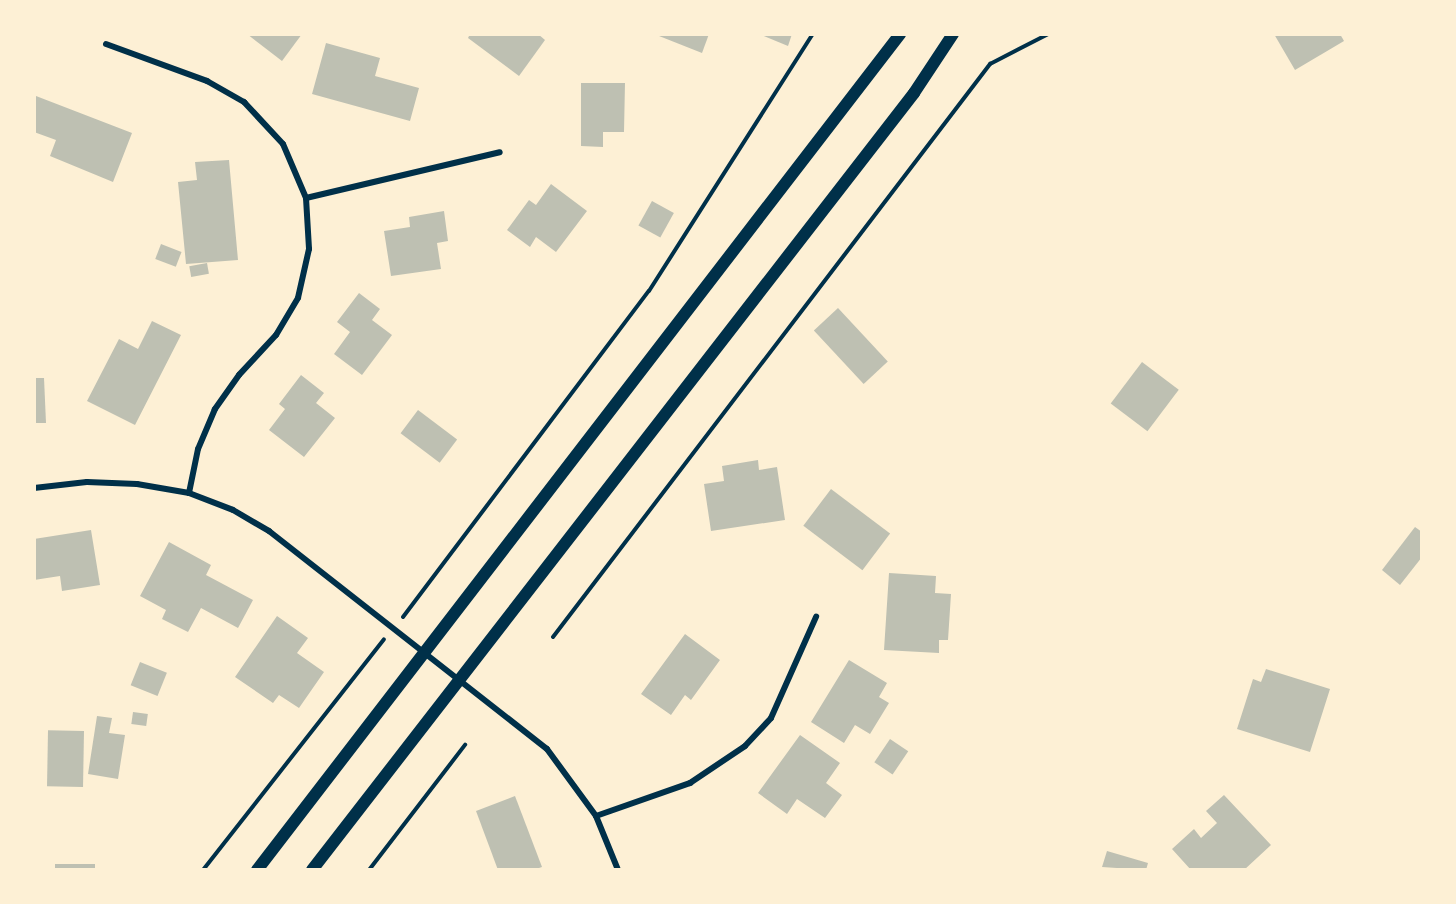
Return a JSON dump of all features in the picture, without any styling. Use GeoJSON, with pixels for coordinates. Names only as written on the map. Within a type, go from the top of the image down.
{"type":"FeatureCollection","features":[{"type":"Feature","properties":{"kind":"main road"},"geometry":{"type":"LineString","coordinates":[[257,870],[900,34]]}},
{"type":"Feature","properties":{"kind":"main road"},"geometry":{"type":"LineString","coordinates":[[312,870],[914,93],[953,34]]}},
{"type":"Feature","properties":{"kind":"street"},"geometry":{"type":"LineString","coordinates":[[106,44],[207,81],[244,102],[283,144],[306,198],[309,249],[298,298],[276,335],[238,375],[215,409],[198,449],[189,493]]}},
{"type":"Feature","properties":{"kind":"street"},"geometry":{"type":"LineString","coordinates":[[306,198],[500,152]]}},
{"type":"Feature","properties":{"kind":"street"},"geometry":{"type":"LineString","coordinates":[[34,488],[107,483],[189,493],[233,510],[269,531],[426,651],[547,748],[596,816],[618,870]]}},
{"type":"Feature","properties":{"kind":"street"},"geometry":{"type":"LineString","coordinates":[[596,816],[690,783],[745,746],[771,718],[816,617]]}},
{"type":"Feature","properties":{"kind":"path"},"geometry":{"type":"LineString","coordinates":[[203,870],[394,627],[649,291],[813,34]]}},
{"type":"Feature","properties":{"kind":"path"},"geometry":{"type":"LineString","coordinates":[[553,637],[990,64],[1048,34]]}},
{"type":"Feature","properties":{"kind":"path"},"geometry":{"type":"LineString","coordinates":[[369,870],[465,745]]}},
{"type":"Feature","properties":{"kind":"building"},"geometry":{"type":"Polygon","coordinates":[[[247,34],[302,34],[282,61],[247,34]]]}},
{"type":"Feature","properties":{"kind":"building"},"geometry":{"type":"Polygon","coordinates":[[[470,34],[538,34],[545,40],[519,76],[468,38],[470,34]]]}},
{"type":"Feature","properties":{"kind":"building"},"geometry":{"type":"Polygon","coordinates":[[[654,34],[709,34],[702,53],[654,34]]]}},
{"type":"Feature","properties":{"kind":"building"},"geometry":{"type":"Polygon","coordinates":[[[759,34],[792,34],[788,46],[759,34]]]}},
{"type":"Feature","properties":{"kind":"building"},"geometry":{"type":"Polygon","coordinates":[[[1274,34],[1340,34],[1344,41],[1295,70],[1274,34]]]}},
{"type":"Feature","properties":{"kind":"building"},"geometry":{"type":"Polygon","coordinates":[[[326,43],[380,58],[375,76],[419,88],[410,121],[312,94],[326,43]]]}},
{"type":"Feature","properties":{"kind":"building"},"geometry":{"type":"Polygon","coordinates":[[[581,83],[625,83],[624,132],[603,132],[603,147],[581,146],[581,83]]]}},
{"type":"Feature","properties":{"kind":"building"},"geometry":{"type":"Polygon","coordinates":[[[36,96],[132,133],[113,182],[50,156],[56,140],[34,132],[36,96]]]}},
{"type":"Feature","properties":{"kind":"building"},"geometry":{"type":"Polygon","coordinates":[[[229,160],[238,260],[186,264],[178,182],[197,180],[195,162],[229,160]]]}},
{"type":"Feature","properties":{"kind":"building"},"geometry":{"type":"Polygon","coordinates":[[[551,184],[587,211],[556,252],[536,237],[530,247],[507,230],[529,200],[536,205],[551,184]]]}},
{"type":"Feature","properties":{"kind":"building"},"geometry":{"type":"Polygon","coordinates":[[[652,201],[674,213],[660,238],[638,225],[652,201]]]}},
{"type":"Feature","properties":{"kind":"building"},"geometry":{"type":"Polygon","coordinates":[[[444,211],[448,241],[437,243],[441,269],[391,276],[384,231],[410,227],[409,217],[444,211]]]}},
{"type":"Feature","properties":{"kind":"building"},"geometry":{"type":"Polygon","coordinates":[[[161,244],[182,252],[176,267],[155,259],[161,244]]]}},
{"type":"Feature","properties":{"kind":"building"},"geometry":{"type":"Polygon","coordinates":[[[207,263],[209,274],[191,277],[189,266],[207,263]]]}},
{"type":"Feature","properties":{"kind":"building"},"geometry":{"type":"Polygon","coordinates":[[[359,293],[380,309],[372,320],[392,335],[362,375],[334,354],[350,332],[337,322],[359,293]]]}},
{"type":"Feature","properties":{"kind":"building"},"geometry":{"type":"Polygon","coordinates":[[[838,308],[888,361],[864,384],[814,331],[838,308]]]}},
{"type":"Feature","properties":{"kind":"building"},"geometry":{"type":"Polygon","coordinates":[[[152,321],[181,335],[135,425],[87,401],[119,339],[138,349],[152,321]]]}},
{"type":"Feature","properties":{"kind":"building"},"geometry":{"type":"Polygon","coordinates":[[[1142,362],[1179,390],[1147,431],[1111,404],[1142,362]]]}},
{"type":"Feature","properties":{"kind":"building"},"geometry":{"type":"Polygon","coordinates":[[[301,375],[324,393],[316,403],[335,418],[304,457],[269,430],[285,409],[279,404],[301,375]]]}},
{"type":"Feature","properties":{"kind":"building"},"geometry":{"type":"Polygon","coordinates":[[[34,378],[44,378],[46,423],[34,423],[34,378]]]}},
{"type":"Feature","properties":{"kind":"building"},"geometry":{"type":"Polygon","coordinates":[[[418,410],[457,439],[440,463],[401,433],[418,410]]]}},
{"type":"Feature","properties":{"kind":"building"},"geometry":{"type":"Polygon","coordinates":[[[758,460],[759,470],[777,467],[785,520],[711,531],[704,484],[724,481],[722,466],[758,460]]]}},
{"type":"Feature","properties":{"kind":"building"},"geometry":{"type":"Polygon","coordinates":[[[831,489],[890,534],[862,570],[803,526],[831,489]]]}},
{"type":"Feature","properties":{"kind":"building"},"geometry":{"type":"Polygon","coordinates":[[[1415,527],[1422,532],[1422,557],[1400,585],[1382,570],[1415,527]]]}},
{"type":"Feature","properties":{"kind":"building"},"geometry":{"type":"Polygon","coordinates":[[[91,530],[100,585],[62,591],[60,576],[34,580],[34,539],[91,530]]]}},
{"type":"Feature","properties":{"kind":"building"},"geometry":{"type":"Polygon","coordinates":[[[169,542],[211,565],[206,575],[253,600],[238,628],[201,608],[188,632],[162,619],[166,610],[140,596],[169,542]]]}},
{"type":"Feature","properties":{"kind":"building"},"geometry":{"type":"Polygon","coordinates":[[[889,573],[936,576],[935,593],[951,594],[948,640],[939,640],[939,653],[884,650],[889,573]]]}},
{"type":"Feature","properties":{"kind":"building"},"geometry":{"type":"Polygon","coordinates":[[[277,616],[308,638],[297,653],[324,672],[299,708],[279,695],[273,703],[235,677],[277,616]]]}},
{"type":"Feature","properties":{"kind":"building"},"geometry":{"type":"Polygon","coordinates":[[[685,634],[720,660],[691,700],[685,695],[671,715],[641,694],[685,634]]]}},
{"type":"Feature","properties":{"kind":"building"},"geometry":{"type":"Polygon","coordinates":[[[849,660],[887,683],[879,697],[889,703],[870,734],[855,725],[844,743],[811,722],[849,660]]]}},
{"type":"Feature","properties":{"kind":"building"},"geometry":{"type":"Polygon","coordinates":[[[140,662],[167,673],[158,696],[131,685],[140,662]]]}},
{"type":"Feature","properties":{"kind":"building"},"geometry":{"type":"Polygon","coordinates":[[[1266,669],[1330,689],[1310,752],[1237,729],[1253,679],[1261,682],[1266,669]]]}},
{"type":"Feature","properties":{"kind":"building"},"geometry":{"type":"Polygon","coordinates":[[[133,712],[148,714],[146,726],[131,724],[133,712]]]}},
{"type":"Feature","properties":{"kind":"building"},"geometry":{"type":"Polygon","coordinates":[[[97,716],[112,718],[109,733],[125,735],[118,779],[88,774],[97,716]]]}},
{"type":"Feature","properties":{"kind":"building"},"geometry":{"type":"Polygon","coordinates":[[[48,730],[84,731],[83,787],[47,786],[48,730]]]}},
{"type":"Feature","properties":{"kind":"building"},"geometry":{"type":"Polygon","coordinates":[[[800,735],[840,763],[826,783],[842,795],[825,818],[797,799],[787,814],[758,793],[800,735]]]}},
{"type":"Feature","properties":{"kind":"building"},"geometry":{"type":"Polygon","coordinates":[[[890,739],[908,751],[893,775],[874,762],[890,739]]]}},
{"type":"Feature","properties":{"kind":"building"},"geometry":{"type":"Polygon","coordinates":[[[1224,795],[1271,845],[1244,870],[1191,870],[1172,849],[1194,829],[1201,838],[1217,823],[1206,811],[1224,795]]]}},
{"type":"Feature","properties":{"kind":"building"},"geometry":{"type":"Polygon","coordinates":[[[515,796],[542,867],[533,870],[498,870],[476,811],[515,796]]]}},
{"type":"Feature","properties":{"kind":"building"},"geometry":{"type":"Polygon","coordinates":[[[1107,851],[1148,863],[1146,870],[1102,867],[1107,851]]]}},
{"type":"Feature","properties":{"kind":"building"},"geometry":{"type":"Polygon","coordinates":[[[55,864],[95,864],[95,870],[55,870],[55,864]]]}}]}
